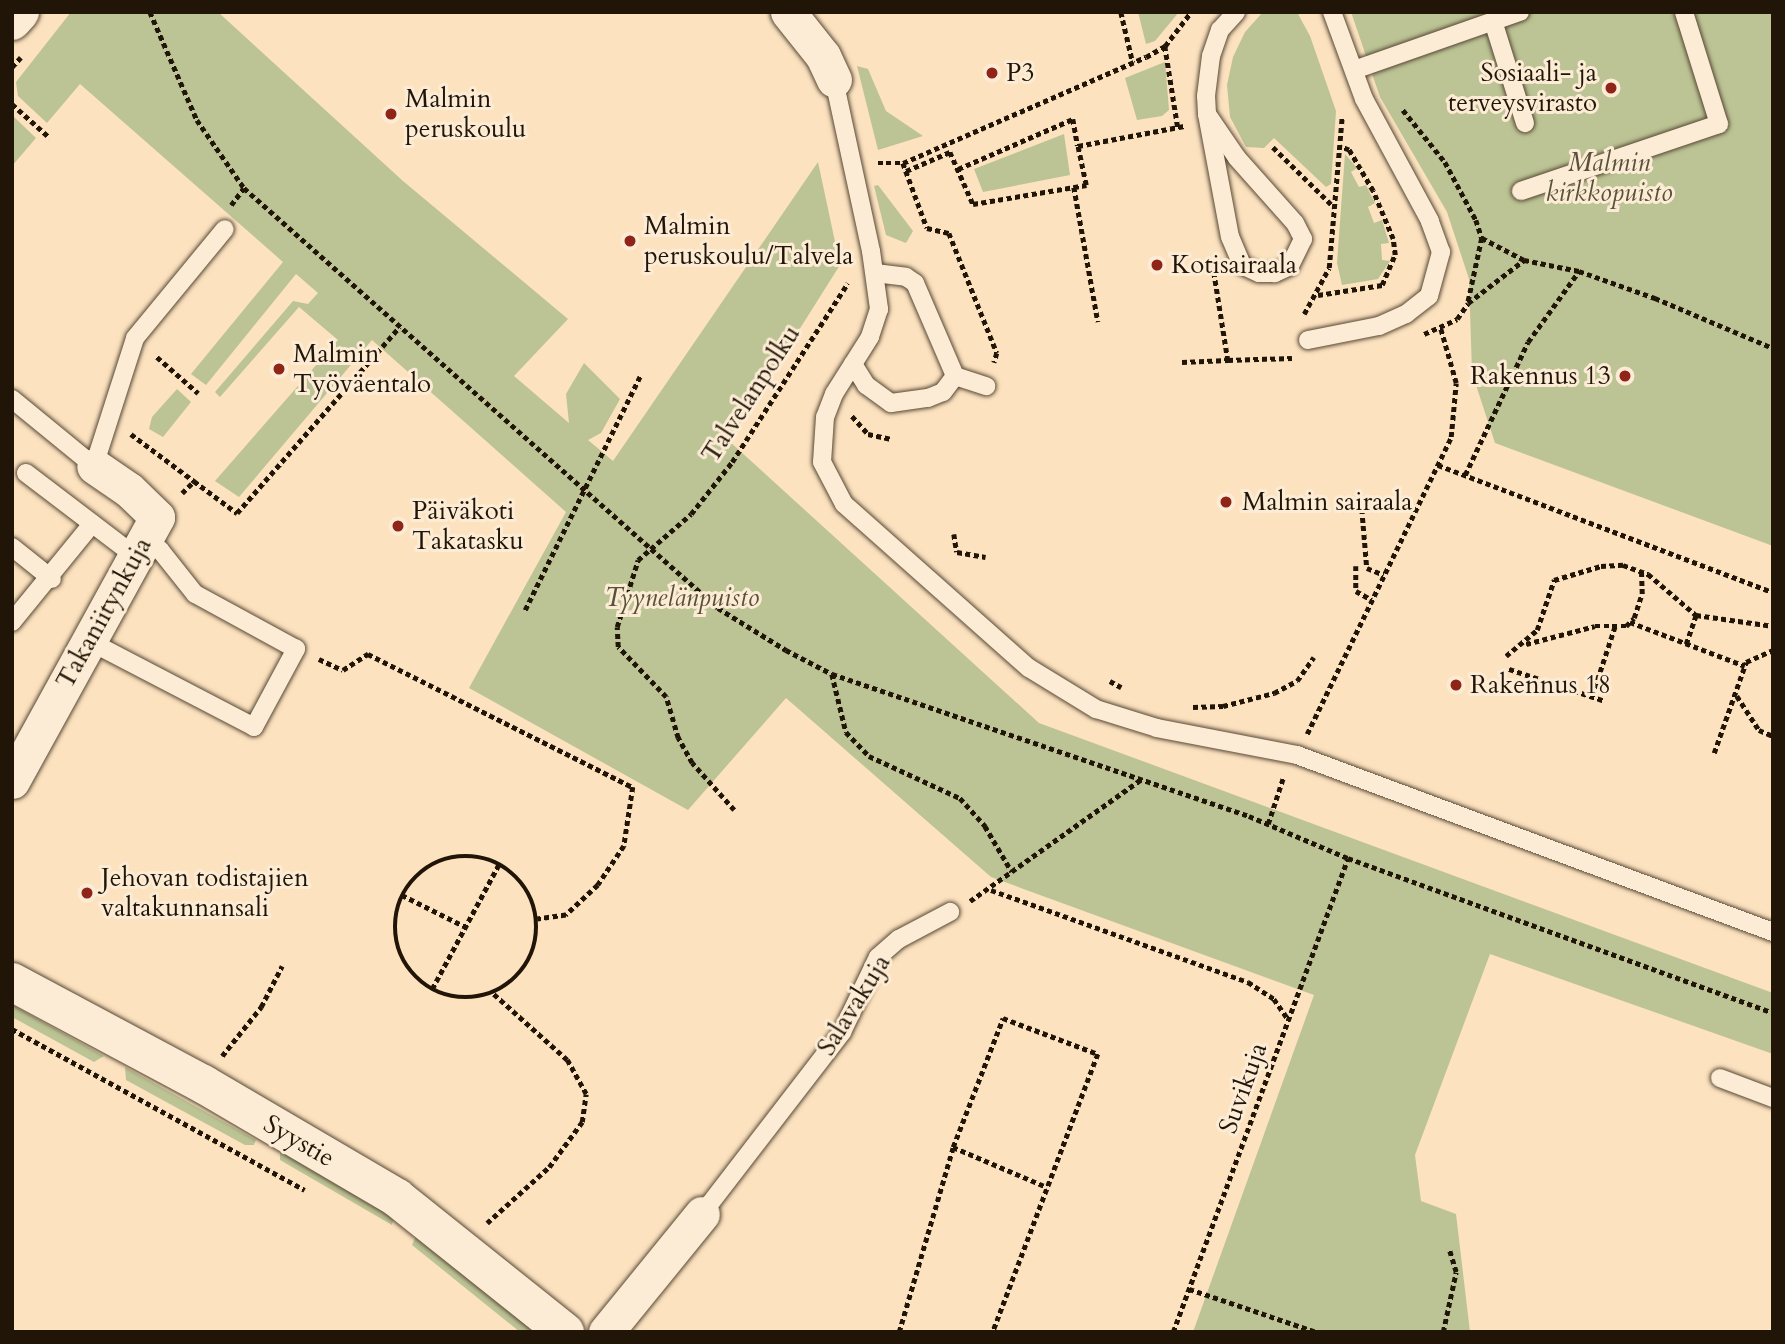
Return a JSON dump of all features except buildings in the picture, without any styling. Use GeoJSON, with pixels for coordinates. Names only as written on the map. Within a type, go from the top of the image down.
{"type":"FeatureCollection","features":[{"type":"Feature","properties":{"kind":"street"},"geometry":{"type":"LineString","coordinates":[[12,21],[20,12]]}},
{"type":"Feature","properties":{"kind":"street"},"geometry":{"type":"LineString","coordinates":[[788,12],[823,56],[834,80]]}},
{"type":"Feature","properties":{"kind":"street","name":"Takaniitynkuja"},"geometry":{"type":"LineString","coordinates":[[12,781],[145,538],[129,490],[94,466]]}},
{"type":"Feature","properties":{"kind":"street","name":"Syystie"},"geometry":{"type":"LineString","coordinates":[[12,982],[203,1084],[397,1198],[565,1332]]}},
{"type":"Feature","properties":{"kind":"street","name":"Salavakuja"},"geometry":{"type":"LineString","coordinates":[[606,1332],[702,1214]]}},
{"type":"Feature","properties":{"kind":"lane"},"geometry":{"type":"LineString","coordinates":[[1199,120],[1295,223],[1303,239],[1290,266],[1275,273],[1259,272],[1242,265],[1230,237],[1199,120],[1211,56],[1220,30],[1236,12]]}},
{"type":"Feature","properties":{"kind":"lane"},"geometry":{"type":"LineString","coordinates":[[1300,338],[1380,326],[1406,314],[1423,300],[1438,275],[1441,252],[1430,220],[1392,157],[1332,12]]}},
{"type":"Feature","properties":{"kind":"lane"},"geometry":{"type":"LineString","coordinates":[[1354,70],[1520,12]]}},
{"type":"Feature","properties":{"kind":"lane"},"geometry":{"type":"LineString","coordinates":[[1521,191],[1719,124],[1684,12]]}},
{"type":"Feature","properties":{"kind":"lane"},"geometry":{"type":"LineString","coordinates":[[1493,21],[1525,123]]}},
{"type":"Feature","properties":{"kind":"lane"},"geometry":{"type":"LineString","coordinates":[[834,80],[872,251],[879,309],[870,337],[825,417],[822,462],[828,482],[844,504],[1029,668],[1096,709],[1157,728],[1297,755],[1773,932]]}},
{"type":"Feature","properties":{"kind":"lane"},"geometry":{"type":"LineString","coordinates":[[12,399],[94,466],[135,338],[225,229]]}},
{"type":"Feature","properties":{"kind":"lane"},"geometry":{"type":"LineString","coordinates":[[875,273],[906,277],[915,283],[955,376],[986,386]]}},
{"type":"Feature","properties":{"kind":"lane"},"geometry":{"type":"LineString","coordinates":[[853,364],[866,385],[891,403],[928,398],[943,391],[955,376]]}},
{"type":"Feature","properties":{"kind":"lane"},"geometry":{"type":"LineString","coordinates":[[26,473],[92,524],[145,538],[160,551],[195,594],[296,649],[254,727],[89,641]]}},
{"type":"Feature","properties":{"kind":"lane"},"geometry":{"type":"LineString","coordinates":[[12,622],[52,579],[92,524]]}},
{"type":"Feature","properties":{"kind":"lane"},"geometry":{"type":"LineString","coordinates":[[12,547],[52,579]]}},
{"type":"Feature","properties":{"kind":"lane","name":"Salavakuja"},"geometry":{"type":"LineString","coordinates":[[702,1214],[842,1032],[878,957],[899,939],[950,912]]}},
{"type":"Feature","properties":{"kind":"lane"},"geometry":{"type":"LineString","coordinates":[[1720,1078],[1773,1098]]}},
{"type":"Feature","properties":{"kind":"path"},"geometry":{"type":"LineString","coordinates":[[150,12],[197,120],[229,172],[399,327],[718,608],[832,674],[1268,824],[1348,858],[1773,1013]]}},
{"type":"Feature","properties":{"kind":"path"},"geometry":{"type":"LineString","coordinates":[[1121,12],[1133,63]]}},
{"type":"Feature","properties":{"kind":"path"},"geometry":{"type":"LineString","coordinates":[[853,167],[903,163],[1133,63],[1165,46],[1191,12]]}},
{"type":"Feature","properties":{"kind":"path"},"geometry":{"type":"LineString","coordinates":[[1165,46],[1178,128]]}},
{"type":"Feature","properties":{"kind":"path"},"geometry":{"type":"LineString","coordinates":[[1380,61],[1397,102],[1445,162],[1482,238],[1524,260],[1579,271],[1773,348]]}},
{"type":"Feature","properties":{"kind":"path"},"geometry":{"type":"LineString","coordinates":[[12,104],[50,138]]}},
{"type":"Feature","properties":{"kind":"path"},"geometry":{"type":"LineString","coordinates":[[1291,358],[1329,268],[1343,109]]}},
{"type":"Feature","properties":{"kind":"path"},"geometry":{"type":"LineString","coordinates":[[906,171],[950,152],[973,204],[1086,186],[1073,119],[958,169]]}},
{"type":"Feature","properties":{"kind":"path"},"geometry":{"type":"LineString","coordinates":[[1078,146],[1178,128],[1199,120]]}},
{"type":"Feature","properties":{"kind":"path"},"geometry":{"type":"LineString","coordinates":[[1273,147],[1335,207]]}},
{"type":"Feature","properties":{"kind":"path"},"geometry":{"type":"LineString","coordinates":[[1318,295],[1382,285],[1395,256],[1393,239],[1373,191],[1349,150],[1341,147]]}},
{"type":"Feature","properties":{"kind":"path"},"geometry":{"type":"LineString","coordinates":[[903,163],[927,228],[949,233],[997,353],[986,386]]}},
{"type":"Feature","properties":{"kind":"path"},"geometry":{"type":"LineString","coordinates":[[1074,187],[1098,322]]}},
{"type":"Feature","properties":{"kind":"path"},"geometry":{"type":"LineString","coordinates":[[1468,303],[1482,238]]}},
{"type":"Feature","properties":{"kind":"path","name":"Talvelanpolku"},"geometry":{"type":"LineString","coordinates":[[734,810],[692,763],[678,738],[666,696],[618,647],[617,628],[638,561],[691,514],[732,462],[872,251]]}},
{"type":"Feature","properties":{"kind":"path"},"geometry":{"type":"LineString","coordinates":[[1442,329],[1457,319],[1468,303],[1524,260]]}},
{"type":"Feature","properties":{"kind":"path"},"geometry":{"type":"LineString","coordinates":[[1465,475],[1528,342],[1579,271]]}},
{"type":"Feature","properties":{"kind":"path"},"geometry":{"type":"LineString","coordinates":[[1268,824],[1283,778],[1297,755],[1451,437],[1457,405],[1456,383],[1442,329],[1423,300]]}},
{"type":"Feature","properties":{"kind":"path"},"geometry":{"type":"LineString","coordinates":[[159,453],[237,513],[399,327]]}},
{"type":"Feature","properties":{"kind":"path"},"geometry":{"type":"LineString","coordinates":[[135,338],[198,393]]}},
{"type":"Feature","properties":{"kind":"path"},"geometry":{"type":"LineString","coordinates":[[1182,362],[1228,360]]}},
{"type":"Feature","properties":{"kind":"path"},"geometry":{"type":"LineString","coordinates":[[525,610],[640,376]]}},
{"type":"Feature","properties":{"kind":"path"},"geometry":{"type":"LineString","coordinates":[[1438,464],[1773,592]]}},
{"type":"Feature","properties":{"kind":"path"},"geometry":{"type":"LineString","coordinates":[[145,538],[194,481]]}},
{"type":"Feature","properties":{"kind":"path"},"geometry":{"type":"LineString","coordinates":[[1362,509],[1367,568],[1384,575]]}},
{"type":"Feature","properties":{"kind":"path"},"geometry":{"type":"LineString","coordinates":[[954,534],[957,552],[986,557]]}},
{"type":"Feature","properties":{"kind":"path"},"geometry":{"type":"LineString","coordinates":[[1525,644],[1537,629],[1554,580],[1601,566],[1623,565],[1641,571],[1696,615],[1773,626]]}},
{"type":"Feature","properties":{"kind":"path"},"geometry":{"type":"LineString","coordinates":[[1356,566],[1356,591],[1372,600]]}},
{"type":"Feature","properties":{"kind":"path"},"geometry":{"type":"LineString","coordinates":[[1630,622],[1642,594],[1641,571]]}},
{"type":"Feature","properties":{"kind":"path"},"geometry":{"type":"LineString","coordinates":[[1686,644],[1696,615]]}},
{"type":"Feature","properties":{"kind":"path"},"geometry":{"type":"LineString","coordinates":[[1506,656],[1525,644],[1550,635],[1630,622],[1745,666]]}},
{"type":"Feature","properties":{"kind":"path"},"geometry":{"type":"LineString","coordinates":[[1592,696],[1615,626]]}},
{"type":"Feature","properties":{"kind":"path"},"geometry":{"type":"LineString","coordinates":[[296,649],[343,670],[368,654],[633,787],[624,846],[598,885],[566,915],[537,919]]}},
{"type":"Feature","properties":{"kind":"path"},"geometry":{"type":"LineString","coordinates":[[1714,753],[1737,696],[1745,666],[1762,652],[1773,650]]}},
{"type":"Feature","properties":{"kind":"path"},"geometry":{"type":"LineString","coordinates":[[1189,707],[1223,706],[1274,693],[1297,681],[1314,657]]}},
{"type":"Feature","properties":{"kind":"path"},"geometry":{"type":"LineString","coordinates":[[1509,669],[1605,701]]}},
{"type":"Feature","properties":{"kind":"path"},"geometry":{"type":"LineString","coordinates":[[832,674],[846,732],[869,756],[960,798],[985,825],[1012,872]]}},
{"type":"Feature","properties":{"kind":"path"},"geometry":{"type":"LineString","coordinates":[[1110,681],[1128,692]]}},
{"type":"Feature","properties":{"kind":"path"},"geometry":{"type":"LineString","coordinates":[[1737,696],[1759,730],[1773,736]]}},
{"type":"Feature","properties":{"kind":"path"},"geometry":{"type":"LineString","coordinates":[[950,912],[991,890],[1140,780]]}},
{"type":"Feature","properties":{"kind":"path"},"geometry":{"type":"LineString","coordinates":[[476,856],[499,864],[523,884],[537,919],[531,956],[522,971],[492,993],[455,998],[432,989],[408,969],[399,953],[395,916],[402,895],[423,869],[440,860],[476,856]]}},
{"type":"Feature","properties":{"kind":"path","name":"Suvikuja"},"geometry":{"type":"LineString","coordinates":[[1173,1332],[1348,858]]}},
{"type":"Feature","properties":{"kind":"path"},"geometry":{"type":"LineString","coordinates":[[432,989],[499,864]]}},
{"type":"Feature","properties":{"kind":"path"},"geometry":{"type":"LineString","coordinates":[[991,890],[1248,982],[1274,999],[1289,1020]]}},
{"type":"Feature","properties":{"kind":"path"},"geometry":{"type":"LineString","coordinates":[[402,895],[466,927]]}},
{"type":"Feature","properties":{"kind":"path"},"geometry":{"type":"LineString","coordinates":[[213,1068],[261,1007],[282,966]]}},
{"type":"Feature","properties":{"kind":"path"},"geometry":{"type":"LineString","coordinates":[[478,1230],[549,1167],[582,1122],[586,1094],[567,1060],[492,993]]}},
{"type":"Feature","properties":{"kind":"path"},"geometry":{"type":"LineString","coordinates":[[899,1332],[953,1147],[1003,1018],[1098,1054],[993,1332]]}},
{"type":"Feature","properties":{"kind":"path"},"geometry":{"type":"LineString","coordinates":[[12,1029],[313,1194]]}},
{"type":"Feature","properties":{"kind":"path"},"geometry":{"type":"LineString","coordinates":[[953,1147],[1047,1187]]}},
{"type":"Feature","properties":{"kind":"path"},"geometry":{"type":"LineString","coordinates":[[1443,1332],[1456,1272],[1449,1249]]}},
{"type":"Feature","properties":{"kind":"path"},"geometry":{"type":"LineString","coordinates":[[1189,1289],[1318,1332]]}},
{"type":"Feature","properties":{"kind":"green space","name":"Tyynelänpuisto"},"geometry":{"type":"Polygon","coordinates":[[[71,12],[218,12],[403,181],[568,319],[514,376],[569,423],[566,394],[584,363],[620,399],[601,433],[588,440],[613,461],[818,162],[840,265],[729,441],[1039,723],[1773,993],[1773,1054],[1490,954],[1415,1155],[1421,1201],[1456,1214],[1470,1332],[1193,1332],[1314,995],[991,877],[786,698],[688,810],[469,688],[566,512],[372,340],[239,497],[215,481],[338,340],[299,307],[220,397],[215,392],[293,301],[308,304],[318,293],[296,274],[206,385],[191,374],[283,262],[80,84],[47,123],[18,96],[16,82],[71,12]]]}},
{"type":"Feature","properties":{"kind":"green space"},"geometry":{"type":"Polygon","coordinates":[[[1138,12],[1179,12],[1155,41],[1146,44],[1138,12]]]}},
{"type":"Feature","properties":{"kind":"green space"},"geometry":{"type":"Polygon","coordinates":[[[1263,12],[1297,12],[1310,36],[1336,111],[1331,184],[1326,187],[1274,138],[1264,148],[1246,147],[1230,117],[1227,85],[1233,57],[1245,32],[1263,12]]]}},
{"type":"Feature","properties":{"kind":"green space","name":"Malmin kirkkopuisto"},"geometry":{"type":"Polygon","coordinates":[[[1351,12],[1773,12],[1773,546],[1495,443],[1472,373],[1469,279],[1447,212],[1380,97],[1351,12]]]}},
{"type":"Feature","properties":{"kind":"green space"},"geometry":{"type":"Polygon","coordinates":[[[1165,62],[1169,110],[1162,116],[1137,120],[1125,78],[1165,62]]]}},
{"type":"Feature","properties":{"kind":"green space"},"geometry":{"type":"Polygon","coordinates":[[[857,66],[868,69],[886,111],[923,136],[878,150],[857,66]]]}},
{"type":"Feature","properties":{"kind":"green space"},"geometry":{"type":"Polygon","coordinates":[[[12,115],[36,138],[12,166],[12,115]]]}},
{"type":"Feature","properties":{"kind":"green space"},"geometry":{"type":"Polygon","coordinates":[[[1064,134],[1070,175],[983,192],[974,169],[1064,134]]]}},
{"type":"Feature","properties":{"kind":"green space"},"geometry":{"type":"Polygon","coordinates":[[[1345,154],[1357,168],[1351,172],[1359,187],[1366,185],[1375,203],[1368,207],[1374,223],[1382,220],[1389,243],[1381,244],[1382,260],[1390,261],[1378,279],[1342,285],[1337,263],[1345,154]]]}},
{"type":"Feature","properties":{"kind":"green space"},"geometry":{"type":"Polygon","coordinates":[[[878,185],[913,231],[906,243],[886,235],[874,186],[878,185]]]}},
{"type":"Feature","properties":{"kind":"green space"},"geometry":{"type":"Polygon","coordinates":[[[177,389],[191,402],[163,437],[149,429],[152,417],[177,389]]]}},
{"type":"Feature","properties":{"kind":"green space"},"geometry":{"type":"Polygon","coordinates":[[[12,1005],[104,1056],[94,1062],[12,1017],[12,1005]]]}},
{"type":"Feature","properties":{"kind":"green space"},"geometry":{"type":"Polygon","coordinates":[[[125,1067],[256,1140],[254,1145],[245,1145],[126,1080],[125,1067]]]}},
{"type":"Feature","properties":{"kind":"green space"},"geometry":{"type":"Polygon","coordinates":[[[280,1151],[394,1216],[392,1225],[280,1160],[280,1151]]]}},
{"type":"Feature","properties":{"kind":"green space"},"geometry":{"type":"Polygon","coordinates":[[[416,1236],[537,1332],[520,1332],[412,1245],[416,1236]]]}},
{"type":"Feature","properties":{"kind":"place","name":"P3"},"geometry":{"type":"Point","coordinates":[992,73]}},
{"type":"Feature","properties":{"kind":"place","name":"Sosiaali- ja terveysvirasto"},"geometry":{"type":"Point","coordinates":[1611,88]}},
{"type":"Feature","properties":{"kind":"place","name":"Malmin peruskoulu"},"geometry":{"type":"Point","coordinates":[391,114]}},
{"type":"Feature","properties":{"kind":"place","name":"Malmin peruskoulu/Talvela"},"geometry":{"type":"Point","coordinates":[630,241]}},
{"type":"Feature","properties":{"kind":"place","name":"Kotisairaala"},"geometry":{"type":"Point","coordinates":[1157,265]}},
{"type":"Feature","properties":{"kind":"place","name":"Malmin Työväentalo"},"geometry":{"type":"Point","coordinates":[279,369]}},
{"type":"Feature","properties":{"kind":"place","name":"Rakennus 13"},"geometry":{"type":"Point","coordinates":[1625,376]}},
{"type":"Feature","properties":{"kind":"place","name":"Malmin sairaala"},"geometry":{"type":"Point","coordinates":[1226,502]}},
{"type":"Feature","properties":{"kind":"place","name":"Päiväkoti Takatasku"},"geometry":{"type":"Point","coordinates":[398,526]}},
{"type":"Feature","properties":{"kind":"place","name":"Rakennus 18"},"geometry":{"type":"Point","coordinates":[1456,685]}},
{"type":"Feature","properties":{"kind":"place","name":"Jehovan todistajien valtakunnansali"},"geometry":{"type":"Point","coordinates":[87,893]}}]}
